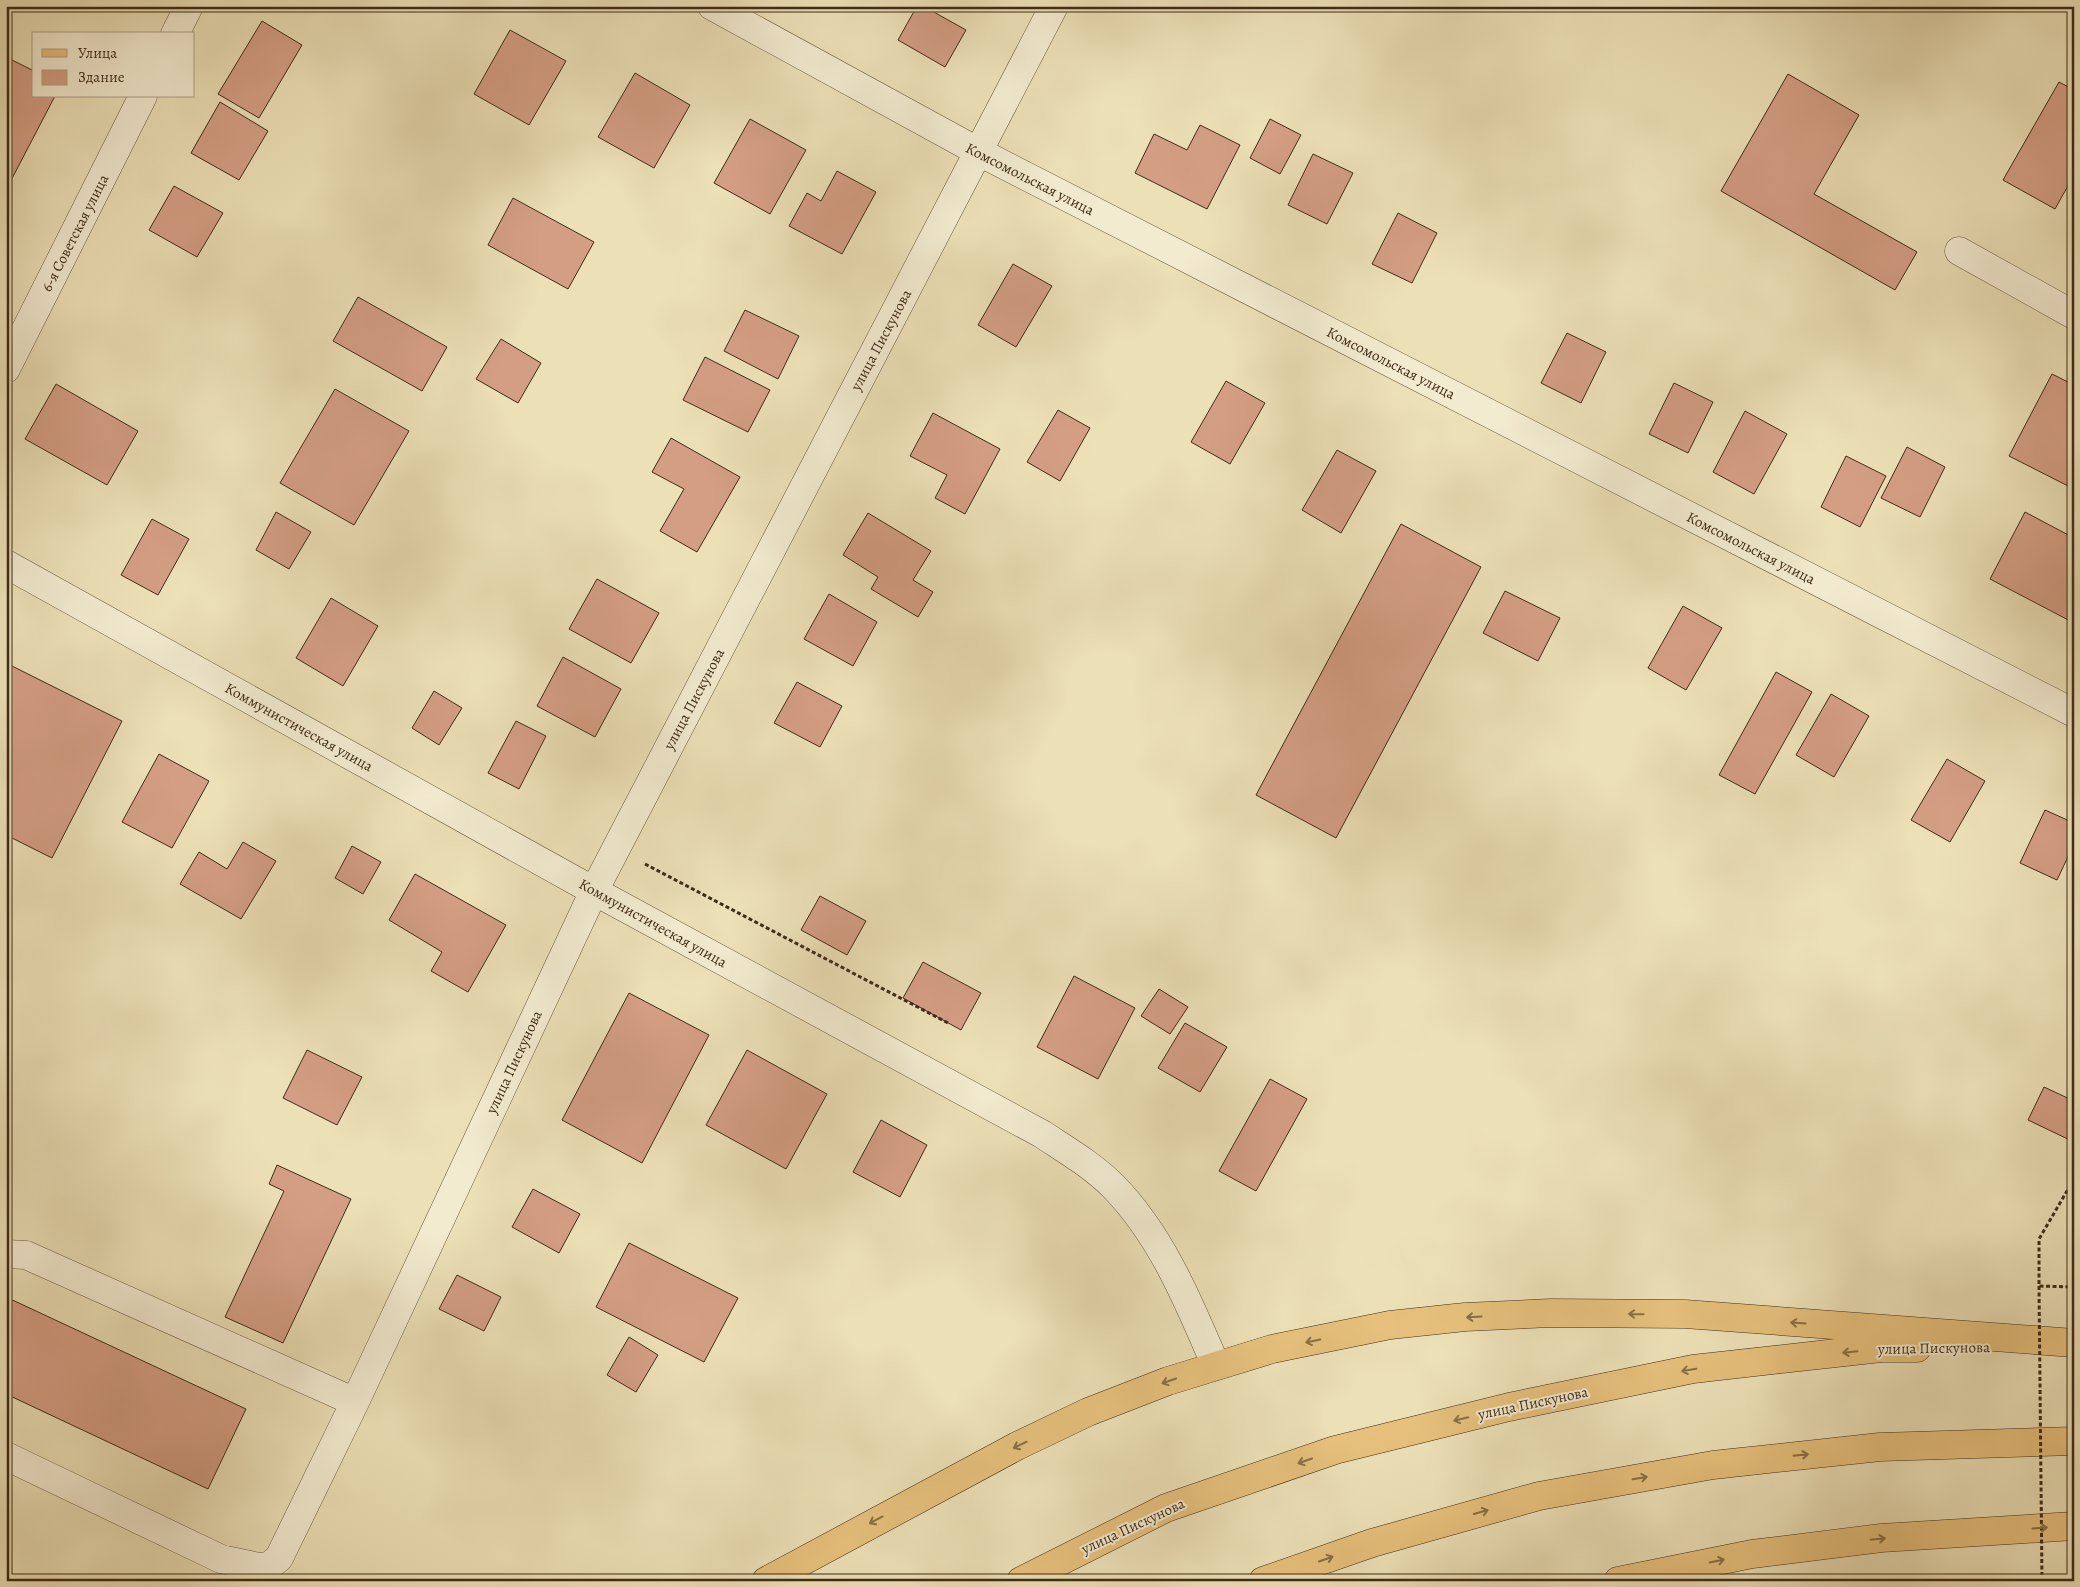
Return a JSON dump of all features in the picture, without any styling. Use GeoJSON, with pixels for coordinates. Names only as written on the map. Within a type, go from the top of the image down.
{"type":"FeatureCollection","features":[{"type":"Feature","properties":{"kind":"main road"},"geometry":{"type":"LineString","coordinates":[[766,1581],[1017,1446],[1088,1412],[1168,1381],[1272,1349],[1390,1325],[1465,1317],[1551,1313],[1685,1314],[2074,1344]]}},
{"type":"Feature","properties":{"kind":"main road","name":"улица Пискунова"},"geometry":{"type":"LineString","coordinates":[[1021,1581],[1166,1508],[1335,1450],[1509,1407],[1693,1369],[1881,1348],[2074,1344]]}},
{"type":"Feature","properties":{"kind":"main road"},"geometry":{"type":"LineString","coordinates":[[1263,1581],[1372,1543],[1538,1496],[1703,1467],[1880,1447],[2074,1441]]}},
{"type":"Feature","properties":{"kind":"main road"},"geometry":{"type":"LineString","coordinates":[[1618,1581],[1752,1554],[1881,1538],[2074,1526]]}},
{"type":"Feature","properties":{"kind":"street"},"geometry":{"type":"LineString","coordinates":[[176,32],[188,6]]}},
{"type":"Feature","properties":{"kind":"street","name":"Комсомольская улица"},"geometry":{"type":"LineString","coordinates":[[712,6],[979,152],[2074,713]]}},
{"type":"Feature","properties":{"kind":"street","name":"улица Пискунова"},"geometry":{"type":"LineString","coordinates":[[6,1456],[221,1559],[260,1567],[269,1566],[278,1558],[355,1402],[594,891],[1054,6]]}},
{"type":"Feature","properties":{"kind":"street","name":"6-я Советская улица"},"geometry":{"type":"LineString","coordinates":[[6,369],[142,98]]}},
{"type":"Feature","properties":{"kind":"street"},"geometry":{"type":"LineString","coordinates":[[1959,251],[2074,315]]}},
{"type":"Feature","properties":{"kind":"street","name":"Коммунистическая улица"},"geometry":{"type":"LineString","coordinates":[[6,564],[594,891],[1042,1134],[1082,1160],[1112,1185],[1138,1214],[1163,1254],[1216,1366]]}},
{"type":"Feature","properties":{"kind":"street"},"geometry":{"type":"LineString","coordinates":[[6,1254],[26,1255],[355,1402]]}},
{"type":"Feature","properties":{"kind":"path"},"geometry":{"type":"LineString","coordinates":[[638,860],[950,1024]]}},
{"type":"Feature","properties":{"kind":"path"},"geometry":{"type":"LineString","coordinates":[[2042,1581],[2039,1239],[2074,1179]]}},
{"type":"Feature","properties":{"kind":"path"},"geometry":{"type":"LineString","coordinates":[[2039,1286],[2074,1287]]}},
{"type":"Feature","properties":{"kind":"building"},"geometry":{"type":"Polygon","coordinates":[[[917,6],[923,6],[966,30],[945,67],[898,40],[917,6]]]}},
{"type":"Feature","properties":{"kind":"building"},"geometry":{"type":"Polygon","coordinates":[[[262,21],[302,45],[259,118],[218,94],[262,21]]]}},
{"type":"Feature","properties":{"kind":"building"},"geometry":{"type":"Polygon","coordinates":[[[510,30],[566,61],[529,125],[474,94],[510,30]]]}},
{"type":"Feature","properties":{"kind":"building"},"geometry":{"type":"Polygon","coordinates":[[[6,57],[32,70],[32,98],[54,98],[6,190],[6,57]]]}},
{"type":"Feature","properties":{"kind":"building"},"geometry":{"type":"Polygon","coordinates":[[[635,73],[690,105],[654,168],[598,137],[635,73]]]}},
{"type":"Feature","properties":{"kind":"building"},"geometry":{"type":"Polygon","coordinates":[[[1788,74],[1859,115],[1814,194],[1917,252],[1895,290],[1721,191],[1788,74]]]}},
{"type":"Feature","properties":{"kind":"building"},"geometry":{"type":"Polygon","coordinates":[[[2059,82],[2074,90],[2074,175],[2055,209],[2003,180],[2059,82]]]}},
{"type":"Feature","properties":{"kind":"building"},"geometry":{"type":"Polygon","coordinates":[[[220,102],[268,131],[239,180],[191,153],[220,102]]]}},
{"type":"Feature","properties":{"kind":"building"},"geometry":{"type":"Polygon","coordinates":[[[750,119],[806,150],[770,214],[714,183],[750,119]]]}},
{"type":"Feature","properties":{"kind":"building"},"geometry":{"type":"Polygon","coordinates":[[[1270,119],[1301,135],[1280,174],[1250,158],[1270,119]]]}},
{"type":"Feature","properties":{"kind":"building"},"geometry":{"type":"Polygon","coordinates":[[[1200,125],[1240,145],[1207,209],[1135,173],[1154,134],[1187,150],[1200,125]]]}},
{"type":"Feature","properties":{"kind":"building"},"geometry":{"type":"Polygon","coordinates":[[[1313,154],[1353,173],[1327,224],[1288,205],[1313,154]]]}},
{"type":"Feature","properties":{"kind":"building"},"geometry":{"type":"Polygon","coordinates":[[[837,171],[876,192],[842,254],[789,226],[807,193],[821,201],[837,171]]]}},
{"type":"Feature","properties":{"kind":"building"},"geometry":{"type":"Polygon","coordinates":[[[174,186],[223,213],[197,257],[149,230],[174,186]]]}},
{"type":"Feature","properties":{"kind":"building"},"geometry":{"type":"Polygon","coordinates":[[[513,198],[594,242],[568,289],[488,245],[513,198]]]}},
{"type":"Feature","properties":{"kind":"building"},"geometry":{"type":"Polygon","coordinates":[[[1398,213],[1437,233],[1412,283],[1372,264],[1398,213]]]}},
{"type":"Feature","properties":{"kind":"building"},"geometry":{"type":"Polygon","coordinates":[[[1013,264],[1052,286],[1016,347],[978,325],[1013,264]]]}},
{"type":"Feature","properties":{"kind":"building"},"geometry":{"type":"Polygon","coordinates":[[[358,297],[447,347],[422,391],[333,341],[358,297]]]}},
{"type":"Feature","properties":{"kind":"building"},"geometry":{"type":"Polygon","coordinates":[[[745,310],[799,336],[778,379],[724,351],[745,310]]]}},
{"type":"Feature","properties":{"kind":"building"},"geometry":{"type":"Polygon","coordinates":[[[1567,333],[1606,352],[1581,403],[1541,383],[1567,333]]]}},
{"type":"Feature","properties":{"kind":"building"},"geometry":{"type":"Polygon","coordinates":[[[501,339],[541,363],[518,403],[476,379],[501,339]]]}},
{"type":"Feature","properties":{"kind":"building"},"geometry":{"type":"Polygon","coordinates":[[[705,357],[770,390],[748,432],[683,400],[705,357]]]}},
{"type":"Feature","properties":{"kind":"building"},"geometry":{"type":"Polygon","coordinates":[[[2052,374],[2074,385],[2074,489],[2009,456],[2052,374]]]}},
{"type":"Feature","properties":{"kind":"building"},"geometry":{"type":"Polygon","coordinates":[[[1226,381],[1265,403],[1230,464],[1191,442],[1226,381]]]}},
{"type":"Feature","properties":{"kind":"building"},"geometry":{"type":"Polygon","coordinates":[[[1674,383],[1713,402],[1688,453],[1649,434],[1674,383]]]}},
{"type":"Feature","properties":{"kind":"building"},"geometry":{"type":"Polygon","coordinates":[[[56,384],[138,431],[107,485],[25,439],[56,384]]]}},
{"type":"Feature","properties":{"kind":"building"},"geometry":{"type":"Polygon","coordinates":[[[335,389],[409,431],[354,525],[280,483],[335,389]]]}},
{"type":"Feature","properties":{"kind":"building"},"geometry":{"type":"Polygon","coordinates":[[[1058,410],[1090,428],[1060,481],[1027,462],[1058,410]]]}},
{"type":"Feature","properties":{"kind":"building"},"geometry":{"type":"Polygon","coordinates":[[[1745,411],[1787,434],[1754,494],[1713,472],[1745,411]]]}},
{"type":"Feature","properties":{"kind":"building"},"geometry":{"type":"Polygon","coordinates":[[[933,413],[1000,449],[965,514],[935,498],[947,475],[910,456],[933,413]]]}},
{"type":"Feature","properties":{"kind":"building"},"geometry":{"type":"Polygon","coordinates":[[[671,438],[740,477],[697,552],[660,531],[684,489],[652,472],[671,438]]]}},
{"type":"Feature","properties":{"kind":"building"},"geometry":{"type":"Polygon","coordinates":[[[1907,447],[1945,467],[1920,517],[1881,498],[1907,447]]]}},
{"type":"Feature","properties":{"kind":"building"},"geometry":{"type":"Polygon","coordinates":[[[1337,450],[1376,471],[1341,533],[1302,510],[1337,450]]]}},
{"type":"Feature","properties":{"kind":"building"},"geometry":{"type":"Polygon","coordinates":[[[1846,456],[1886,476],[1860,527],[1821,507],[1846,456]]]}},
{"type":"Feature","properties":{"kind":"building"},"geometry":{"type":"Polygon","coordinates":[[[276,512],[311,532],[289,569],[256,550],[276,512]]]}},
{"type":"Feature","properties":{"kind":"building"},"geometry":{"type":"Polygon","coordinates":[[[2025,512],[2074,538],[2074,623],[1990,579],[2025,512]]]}},
{"type":"Feature","properties":{"kind":"building"},"geometry":{"type":"Polygon","coordinates":[[[868,513],[931,551],[913,580],[933,592],[918,617],[871,589],[878,577],[843,555],[868,513]]]}},
{"type":"Feature","properties":{"kind":"building"},"geometry":{"type":"Polygon","coordinates":[[[152,519],[189,539],[158,595],[121,575],[152,519]]]}},
{"type":"Feature","properties":{"kind":"building"},"geometry":{"type":"Polygon","coordinates":[[[1401,524],[1481,567],[1336,838],[1256,795],[1401,524]]]}},
{"type":"Feature","properties":{"kind":"building"},"geometry":{"type":"Polygon","coordinates":[[[597,579],[659,613],[631,663],[569,629],[597,579]]]}},
{"type":"Feature","properties":{"kind":"building"},"geometry":{"type":"Polygon","coordinates":[[[1505,591],[1560,618],[1538,661],[1483,633],[1505,591]]]}},
{"type":"Feature","properties":{"kind":"building"},"geometry":{"type":"Polygon","coordinates":[[[829,594],[877,622],[853,666],[804,639],[829,594]]]}},
{"type":"Feature","properties":{"kind":"building"},"geometry":{"type":"Polygon","coordinates":[[[331,598],[378,626],[343,686],[296,658],[331,598]]]}},
{"type":"Feature","properties":{"kind":"building"},"geometry":{"type":"Polygon","coordinates":[[[1683,606],[1722,628],[1686,690],[1648,668],[1683,606]]]}},
{"type":"Feature","properties":{"kind":"building"},"geometry":{"type":"Polygon","coordinates":[[[563,657],[621,689],[595,737],[537,706],[563,657]]]}},
{"type":"Feature","properties":{"kind":"building"},"geometry":{"type":"Polygon","coordinates":[[[6,663],[122,721],[52,858],[6,835],[6,663]]]}},
{"type":"Feature","properties":{"kind":"building"},"geometry":{"type":"Polygon","coordinates":[[[1776,672],[1812,692],[1755,794],[1719,775],[1776,672]]]}},
{"type":"Feature","properties":{"kind":"building"},"geometry":{"type":"Polygon","coordinates":[[[797,682],[842,706],[820,747],[774,723],[797,682]]]}},
{"type":"Feature","properties":{"kind":"building"},"geometry":{"type":"Polygon","coordinates":[[[434,691],[462,708],[439,745],[412,728],[434,691]]]}},
{"type":"Feature","properties":{"kind":"building"},"geometry":{"type":"Polygon","coordinates":[[[1831,694],[1869,716],[1834,777],[1796,755],[1831,694]]]}},
{"type":"Feature","properties":{"kind":"building"},"geometry":{"type":"Polygon","coordinates":[[[516,721],[546,736],[519,789],[488,773],[516,721]]]}},
{"type":"Feature","properties":{"kind":"building"},"geometry":{"type":"Polygon","coordinates":[[[159,754],[209,781],[172,848],[122,822],[159,754]]]}},
{"type":"Feature","properties":{"kind":"building"},"geometry":{"type":"Polygon","coordinates":[[[1947,759],[1985,781],[1950,842],[1911,820],[1947,759]]]}},
{"type":"Feature","properties":{"kind":"building"},"geometry":{"type":"Polygon","coordinates":[[[2045,810],[2074,823],[2074,844],[2057,880],[2020,863],[2045,810]]]}},
{"type":"Feature","properties":{"kind":"building"},"geometry":{"type":"Polygon","coordinates":[[[243,842],[276,861],[241,919],[180,884],[199,852],[227,869],[243,842]]]}},
{"type":"Feature","properties":{"kind":"building"},"geometry":{"type":"Polygon","coordinates":[[[352,846],[381,862],[363,894],[335,878],[352,846]]]}},
{"type":"Feature","properties":{"kind":"building"},"geometry":{"type":"Polygon","coordinates":[[[415,874],[506,925],[468,992],[431,971],[442,952],[389,920],[415,874]]]}},
{"type":"Feature","properties":{"kind":"building"},"geometry":{"type":"Polygon","coordinates":[[[820,896],[866,921],[847,955],[801,930],[820,896]]]}},
{"type":"Feature","properties":{"kind":"building"},"geometry":{"type":"Polygon","coordinates":[[[923,962],[981,993],[961,1030],[903,998],[923,962]]]}},
{"type":"Feature","properties":{"kind":"building"},"geometry":{"type":"Polygon","coordinates":[[[1074,976],[1135,1008],[1098,1079],[1037,1047],[1074,976]]]}},
{"type":"Feature","properties":{"kind":"building"},"geometry":{"type":"Polygon","coordinates":[[[1159,989],[1188,1007],[1170,1034],[1141,1016],[1159,989]]]}},
{"type":"Feature","properties":{"kind":"building"},"geometry":{"type":"Polygon","coordinates":[[[629,993],[709,1035],[642,1163],[562,1120],[629,993]]]}},
{"type":"Feature","properties":{"kind":"building"},"geometry":{"type":"Polygon","coordinates":[[[1185,1023],[1227,1047],[1200,1092],[1158,1068],[1185,1023]]]}},
{"type":"Feature","properties":{"kind":"building"},"geometry":{"type":"Polygon","coordinates":[[[307,1050],[362,1077],[337,1125],[283,1098],[307,1050]]]}},
{"type":"Feature","properties":{"kind":"building"},"geometry":{"type":"Polygon","coordinates":[[[747,1050],[827,1094],[786,1169],[706,1125],[747,1050]]]}},
{"type":"Feature","properties":{"kind":"building"},"geometry":{"type":"Polygon","coordinates":[[[1270,1079],[1307,1099],[1256,1191],[1219,1171],[1270,1079]]]}},
{"type":"Feature","properties":{"kind":"building"},"geometry":{"type":"Polygon","coordinates":[[[2044,1087],[2074,1101],[2074,1142],[2028,1120],[2044,1087]]]}},
{"type":"Feature","properties":{"kind":"building"},"geometry":{"type":"Polygon","coordinates":[[[881,1120],[927,1145],[900,1197],[853,1172],[881,1120]]]}},
{"type":"Feature","properties":{"kind":"building"},"geometry":{"type":"Polygon","coordinates":[[[277,1165],[351,1199],[283,1343],[225,1317],[284,1191],[269,1184],[277,1165]]]}},
{"type":"Feature","properties":{"kind":"building"},"geometry":{"type":"Polygon","coordinates":[[[533,1189],[580,1214],[559,1253],[512,1227],[533,1189]]]}},
{"type":"Feature","properties":{"kind":"building"},"geometry":{"type":"Polygon","coordinates":[[[629,1243],[738,1298],[704,1362],[596,1307],[629,1243]]]}},
{"type":"Feature","properties":{"kind":"building"},"geometry":{"type":"Polygon","coordinates":[[[457,1275],[501,1297],[484,1331],[439,1309],[457,1275]]]}},
{"type":"Feature","properties":{"kind":"building"},"geometry":{"type":"Polygon","coordinates":[[[6,1297],[246,1409],[208,1489],[6,1394],[6,1297]]]}},
{"type":"Feature","properties":{"kind":"building"},"geometry":{"type":"Polygon","coordinates":[[[629,1337],[658,1355],[636,1392],[607,1375],[629,1337]]]}}]}
